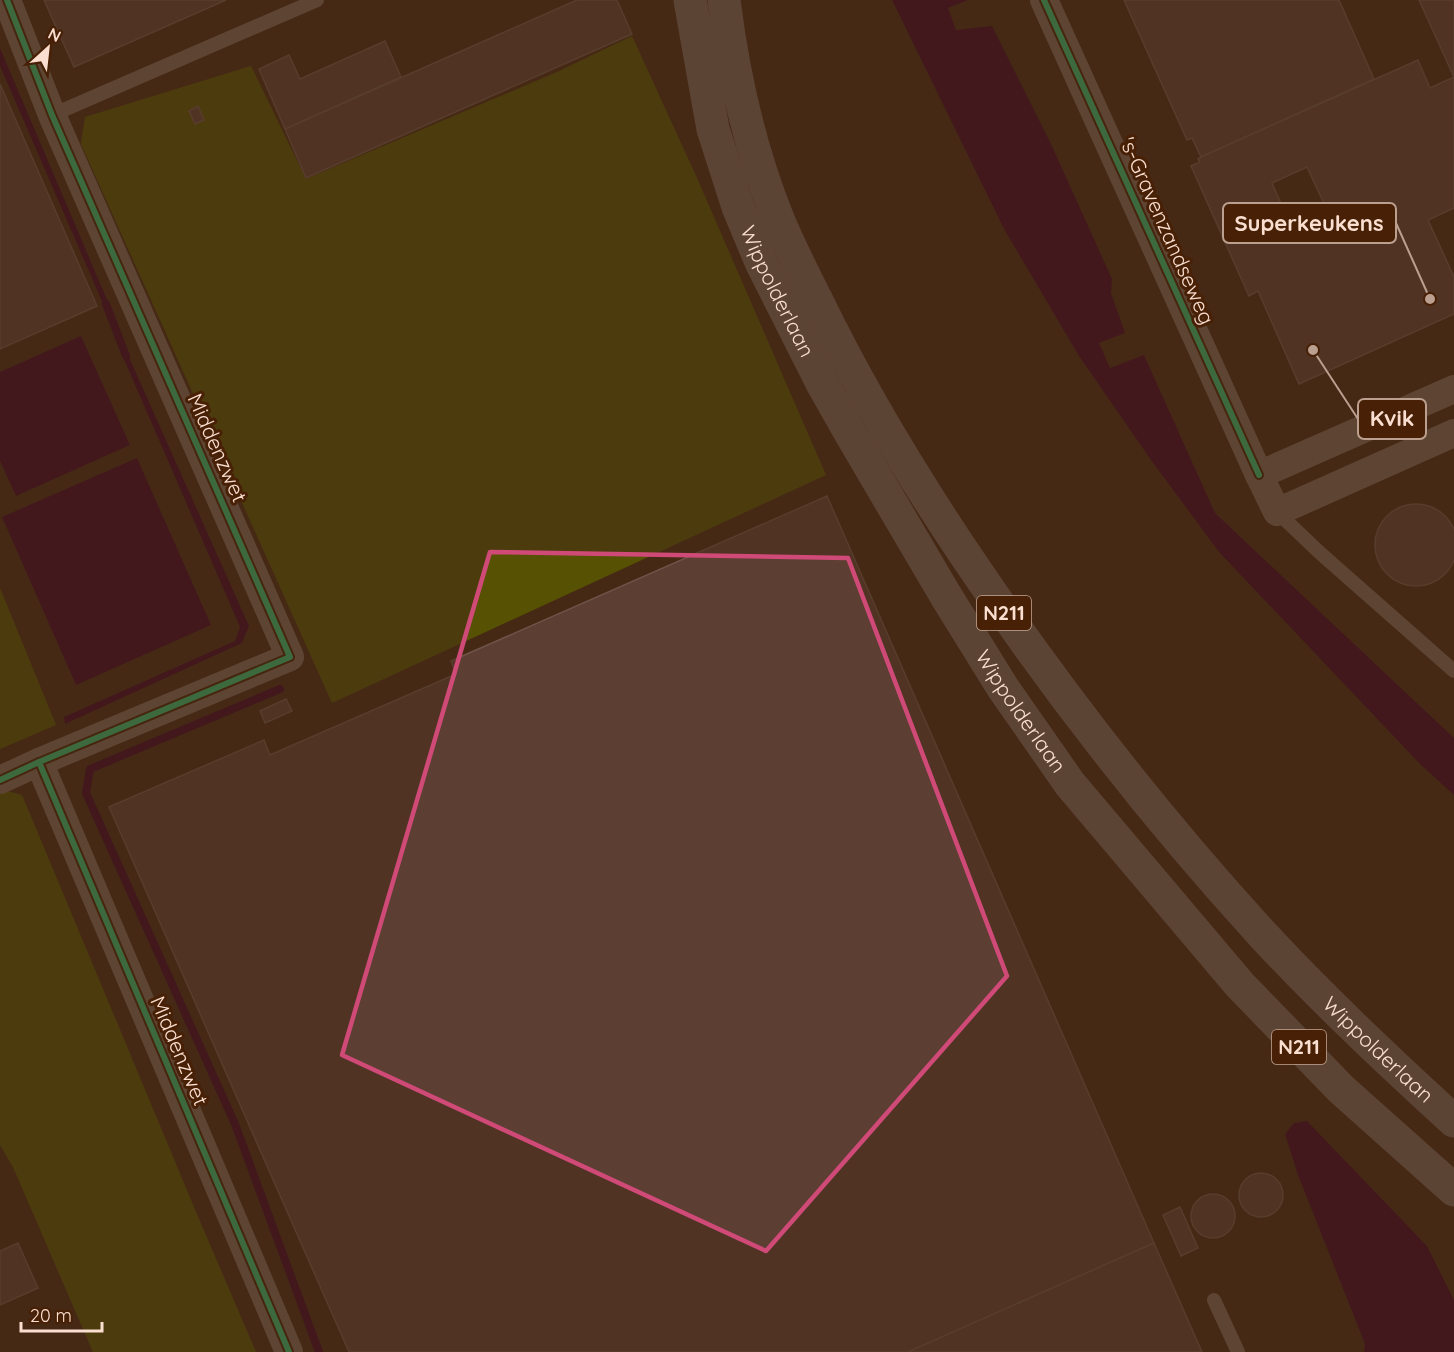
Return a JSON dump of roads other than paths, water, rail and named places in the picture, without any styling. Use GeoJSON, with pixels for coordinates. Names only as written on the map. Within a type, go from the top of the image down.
{"type":"FeatureCollection","features":[{"type":"Feature","properties":{"kind":"main road","name":"Wippolderlaan"},"geometry":{"type":"LineString","coordinates":[[690,0],[713,129],[738,207],[761,262],[844,422],[1003,688],[1076,792],[1240,985],[1341,1089],[1454,1190]]}},
{"type":"Feature","properties":{"kind":"main road","name":"Wippolderlaan"},"geometry":{"type":"LineString","coordinates":[[724,0],[736,77],[751,138],[778,218],[853,373],[907,467],[948,530],[1008,619],[1169,827],[1264,936],[1365,1038],[1454,1121]]}},
{"type":"Feature","properties":{"kind":"street","name":"Middenzwet"},"geometry":{"type":"LineString","coordinates":[[0,780],[291,657],[52,115],[7,0]]}},
{"type":"Feature","properties":{"kind":"street","name":"'s-Gravenzandseweg"},"geometry":{"type":"LineString","coordinates":[[1044,0],[1276,512]]}},
{"type":"Feature","properties":{"kind":"street"},"geometry":{"type":"LineString","coordinates":[[1259,475],[1454,388]]}},
{"type":"Feature","properties":{"kind":"street"},"geometry":{"type":"LineString","coordinates":[[1276,512],[1454,434]]}},
{"type":"Feature","properties":{"kind":"street","name":"Middenzwet"},"geometry":{"type":"LineString","coordinates":[[39,762],[289,1352]]}},
{"type":"Feature","properties":{"kind":"lane"},"geometry":{"type":"LineString","coordinates":[[52,115],[317,0]]}},
{"type":"Feature","properties":{"kind":"lane"},"geometry":{"type":"LineString","coordinates":[[1276,512],[1454,671]]}},
{"type":"Feature","properties":{"kind":"lane"},"geometry":{"type":"LineString","coordinates":[[1214,1300],[1238,1352]]}},
{"type":"Feature","properties":{"kind":"waterway"},"geometry":{"type":"LineString","coordinates":[[106,304],[126,356]]}},
{"type":"Feature","properties":{"kind":"waterway"},"geometry":{"type":"LineString","coordinates":[[280,689],[90,769],[86,793],[235,1124],[319,1352]]}},
{"type":"Feature","properties":{"kind":"place","name":"Superkeukens"},"geometry":{"type":"Point","coordinates":[1430,299]}},
{"type":"Feature","properties":{"kind":"place","name":"Kvik"},"geometry":{"type":"Point","coordinates":[1313,350]}}]}
